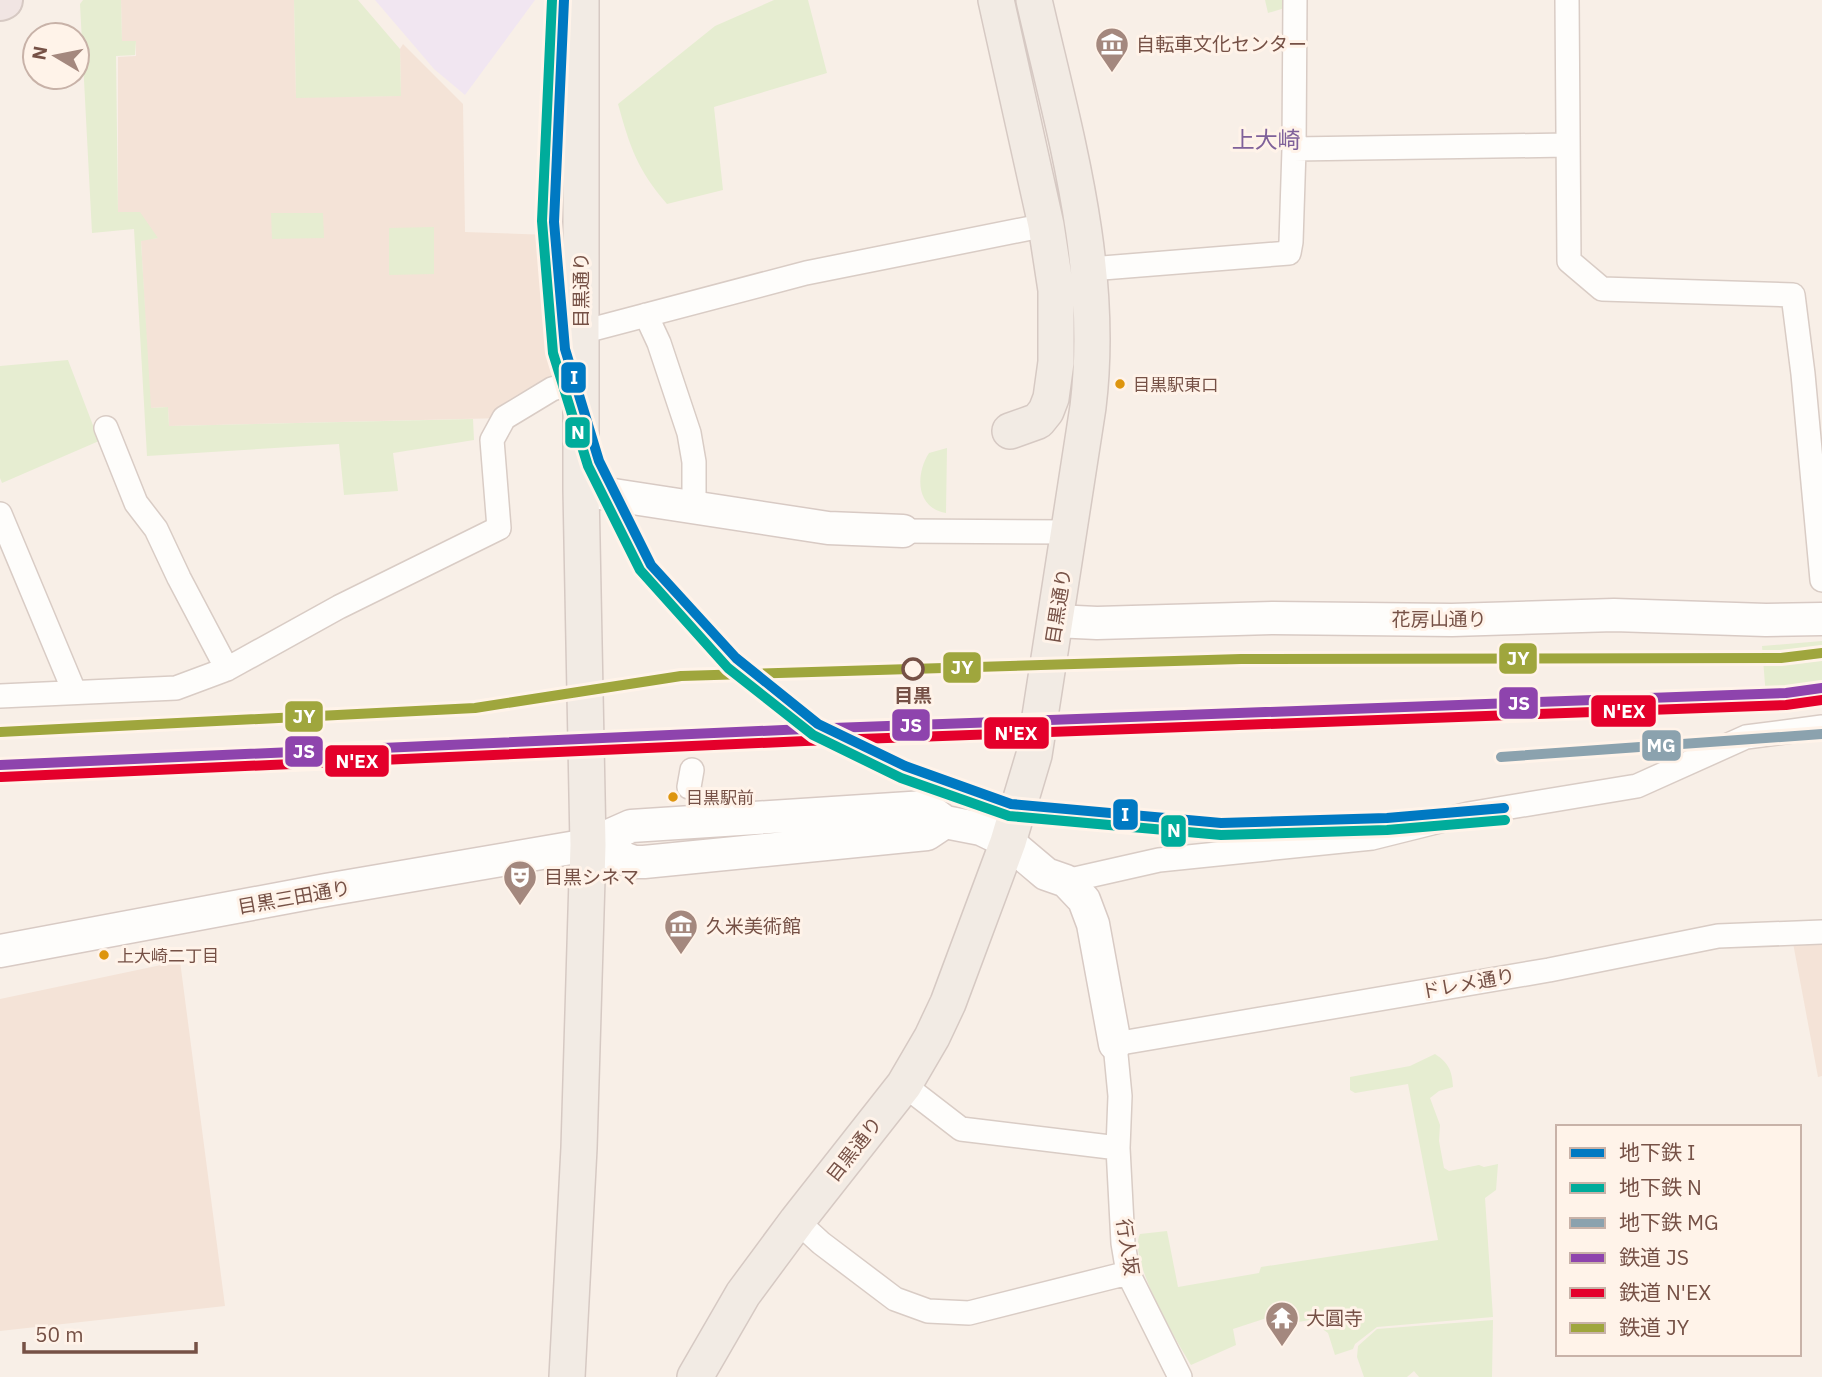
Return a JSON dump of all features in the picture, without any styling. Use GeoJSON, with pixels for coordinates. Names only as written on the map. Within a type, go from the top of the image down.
{"type":"FeatureCollection","features":[{"type":"Feature","properties":{"kind":"main road","name":"目黒通り"},"geometry":{"type":"LineString","coordinates":[[567,1377],[579,1148],[588,845],[581,490],[580,0]]}},
{"type":"Feature","properties":{"kind":"main road"},"geometry":{"type":"LineString","coordinates":[[996,0],[1046,225],[1056,290],[1056,362],[1052,398],[1038,421],[1010,431]]}},
{"type":"Feature","properties":{"kind":"main road","name":"目黒通り"},"geometry":{"type":"LineString","coordinates":[[694,1371],[743,1294],[904,1085],[932,1037],[948,1003],[1008,842],[1034,755],[1092,376],[1093,317],[1090,269],[1069,152],[1034,0]]}},
{"type":"Feature","properties":{"kind":"street"},"geometry":{"type":"LineString","coordinates":[[1090,269],[1289,253],[1294,149],[1295,0]]}},
{"type":"Feature","properties":{"kind":"street"},"geometry":{"type":"LineString","coordinates":[[1567,0],[1569,261],[1602,289],[1793,295],[1822,580]]}},
{"type":"Feature","properties":{"kind":"street"},"geometry":{"type":"LineString","coordinates":[[1294,149],[1568,145]]}},
{"type":"Feature","properties":{"kind":"street"},"geometry":{"type":"LineString","coordinates":[[582,332],[806,273],[1046,225]]}},
{"type":"Feature","properties":{"kind":"street"},"geometry":{"type":"LineString","coordinates":[[646,315],[660,343],[689,433],[694,462],[694,506]]}},
{"type":"Feature","properties":{"kind":"street"},"geometry":{"type":"LineString","coordinates":[[0,696],[176,688],[228,668],[339,607],[499,528],[492,440],[504,418],[552,389],[582,380]]}},
{"type":"Feature","properties":{"kind":"street"},"geometry":{"type":"LineString","coordinates":[[106,428],[136,503],[156,529],[179,578],[228,668]]}},
{"type":"Feature","properties":{"kind":"street"},"geometry":{"type":"LineString","coordinates":[[581,490],[828,528],[1069,532]]}},
{"type":"Feature","properties":{"kind":"street"},"geometry":{"type":"LineString","coordinates":[[0,514],[74,691]]}},
{"type":"Feature","properties":{"kind":"street","name":"花房山通り"},"geometry":{"type":"LineString","coordinates":[[1055,621],[1097,623],[1326,618],[1452,620],[1602,615],[1822,619]]}},
{"type":"Feature","properties":{"kind":"street"},"geometry":{"type":"LineString","coordinates":[[1066,881],[1159,860],[1372,838],[1468,814],[1637,786],[1746,737],[1822,727]]}},
{"type":"Feature","properties":{"kind":"street"},"geometry":{"type":"LineString","coordinates":[[588,845],[634,862],[644,862],[927,834],[946,822],[981,829],[1008,842],[1046,874],[1066,881],[1084,900],[1093,924],[1115,1044]]}},
{"type":"Feature","properties":{"kind":"street","name":"目黒三田通り"},"geometry":{"type":"LineString","coordinates":[[0,951],[326,890],[588,845]]}},
{"type":"Feature","properties":{"kind":"street","name":"ドレメ通り"},"geometry":{"type":"LineString","coordinates":[[1115,1044],[1549,970],[1718,936],[1822,932]]}},
{"type":"Feature","properties":{"kind":"street","name":"行人坂"},"geometry":{"type":"LineString","coordinates":[[1115,1044],[1120,1096],[1118,1148],[1123,1242],[1128,1273],[1180,1377]]}},
{"type":"Feature","properties":{"kind":"street"},"geometry":{"type":"LineString","coordinates":[[904,1085],[961,1129],[1118,1148]]}},
{"type":"Feature","properties":{"kind":"street"},"geometry":{"type":"LineString","coordinates":[[797,1221],[895,1300],[928,1311],[969,1314],[1128,1273]]}},
{"type":"Feature","properties":{"kind":"shaded area"},"geometry":{"type":"Polygon","coordinates":[[[121,0],[294,0],[296,97],[401,96],[400,49],[403,44],[463,104],[465,232],[550,235],[552,389],[504,418],[169,426],[168,407],[150,408],[141,240],[158,238],[118,213],[118,57],[136,56],[136,41],[122,41],[121,0]]]}},
{"type":"Feature","properties":{"kind":"shaded area"},"geometry":{"type":"Polygon","coordinates":[[[375,0],[535,0],[465,95],[434,69],[375,0]]]}},
{"type":"Feature","properties":{"kind":"shaded area"},"geometry":{"type":"Polygon","coordinates":[[[1822,942],[1822,1076],[1818,1077],[1793,943],[1822,942]]]}},
{"type":"Feature","properties":{"kind":"shaded area"},"geometry":{"type":"Polygon","coordinates":[[[180,961],[225,1306],[0,1331],[0,999],[180,961]]]}},
{"type":"Feature","properties":{"kind":"green space"},"geometry":{"type":"Polygon","coordinates":[[[83,0],[121,0],[122,41],[136,41],[135,55],[116,56],[118,212],[140,212],[158,238],[141,241],[151,408],[168,407],[169,426],[473,419],[474,440],[393,453],[398,491],[344,495],[339,444],[147,456],[134,229],[92,233],[85,91],[91,91],[91,21],[81,21],[80,4],[83,0]]]}},
{"type":"Feature","properties":{"kind":"green space"},"geometry":{"type":"Polygon","coordinates":[[[294,0],[358,0],[400,49],[401,96],[296,98],[294,0]]]}},
{"type":"Feature","properties":{"kind":"green space"},"geometry":{"type":"Polygon","coordinates":[[[774,0],[808,0],[827,73],[714,107],[723,190],[667,204],[648,180],[636,157],[618,104],[715,26],[774,0]]]}},
{"type":"Feature","properties":{"kind":"green space"},"geometry":{"type":"Polygon","coordinates":[[[1265,0],[1288,0],[1288,7],[1268,13],[1265,0]]]}},
{"type":"Feature","properties":{"kind":"green space"},"geometry":{"type":"Polygon","coordinates":[[[271,213],[323,213],[324,238],[272,239],[271,213]]]}},
{"type":"Feature","properties":{"kind":"green space"},"geometry":{"type":"Polygon","coordinates":[[[434,227],[434,274],[389,275],[389,228],[434,227]]]}},
{"type":"Feature","properties":{"kind":"green space"},"geometry":{"type":"Polygon","coordinates":[[[68,360],[99,441],[2,483],[0,366],[68,360]]]}},
{"type":"Feature","properties":{"kind":"green space"},"geometry":{"type":"Polygon","coordinates":[[[947,448],[946,513],[929,505],[924,498],[920,480],[929,453],[947,448]]]}},
{"type":"Feature","properties":{"kind":"green space"},"geometry":{"type":"Polygon","coordinates":[[[1822,641],[1822,705],[1767,710],[1762,646],[1822,641]]]}},
{"type":"Feature","properties":{"kind":"green space"},"geometry":{"type":"Polygon","coordinates":[[[1435,1054],[1449,1068],[1453,1087],[1439,1091],[1430,1098],[1440,1125],[1439,1141],[1444,1168],[1449,1171],[1498,1164],[1496,1190],[1485,1198],[1493,1317],[1377,1327],[1355,1344],[1353,1349],[1335,1355],[1328,1333],[1310,1320],[1287,1324],[1282,1313],[1233,1329],[1236,1345],[1191,1365],[1165,1320],[1147,1280],[1138,1246],[1140,1234],[1167,1231],[1178,1287],[1259,1273],[1261,1267],[1438,1240],[1408,1084],[1355,1093],[1350,1090],[1350,1077],[1410,1066],[1435,1054]]]}},
{"type":"Feature","properties":{"kind":"green space"},"geometry":{"type":"Polygon","coordinates":[[[1493,1320],[1492,1377],[1419,1377],[1414,1371],[1407,1377],[1364,1377],[1357,1357],[1358,1346],[1377,1329],[1493,1320]]]}},
{"type":"Feature","properties":{"kind":"metro line","name":"N"},"geometry":{"type":"LineString","coordinates":[[552,0],[542,221],[553,353],[588,466],[640,570],[728,668],[813,735],[901,778],[1009,816],[1221,835],[1387,830],[1505,820]]}},
{"type":"Feature","properties":{"kind":"metro line","name":"I"},"geometry":{"type":"LineString","coordinates":[[564,0],[554,222],[565,349],[599,461],[651,565],[736,658],[818,724],[905,766],[1011,804],[1221,823],[1387,818],[1504,808]]}},
{"type":"Feature","properties":{"kind":"metro line","name":"MG"},"geometry":{"type":"LineString","coordinates":[[1501,757],[1822,734]]}},
{"type":"Feature","properties":{"kind":"rail line","name":"JY"},"geometry":{"type":"LineString","coordinates":[[0,732],[475,708],[681,676],[1241,659],[1781,658],[1822,653]]}},
{"type":"Feature","properties":{"kind":"rail line","name":"JS"},"geometry":{"type":"LineString","coordinates":[[0,765],[805,729],[1786,693],[1822,688]]}},
{"type":"Feature","properties":{"kind":"rail line","name":"N'EX"},"geometry":{"type":"LineString","coordinates":[[1,777],[805,741],[1786,705],[1822,700]]}},
{"type":"Feature","properties":{"kind":"place","name":"自転車文化センター"},"geometry":{"type":"Point","coordinates":[1112,74]}},
{"type":"Feature","properties":{"kind":"place","name":"目黒駅東口"},"geometry":{"type":"Point","coordinates":[1120,384]}},
{"type":"Feature","properties":{"kind":"place","name":"目黒"},"geometry":{"type":"Point","coordinates":[913,669]}},
{"type":"Feature","properties":{"kind":"place","name":"目黒駅前"},"geometry":{"type":"Point","coordinates":[673,797]}},
{"type":"Feature","properties":{"kind":"place","name":"目黒シネマ"},"geometry":{"type":"Point","coordinates":[520,907]}},
{"type":"Feature","properties":{"kind":"place","name":"上大崎二丁目"},"geometry":{"type":"Point","coordinates":[104,955]}},
{"type":"Feature","properties":{"kind":"place","name":"久米美術館"},"geometry":{"type":"Point","coordinates":[681,956]}},
{"type":"Feature","properties":{"kind":"place","name":"大圓寺"},"geometry":{"type":"Point","coordinates":[1282,1348]}},
{"type":"Feature","properties":{"kind":"district","name":"上大崎"},"geometry":{"type":"Point","coordinates":[1266,140]}}]}
